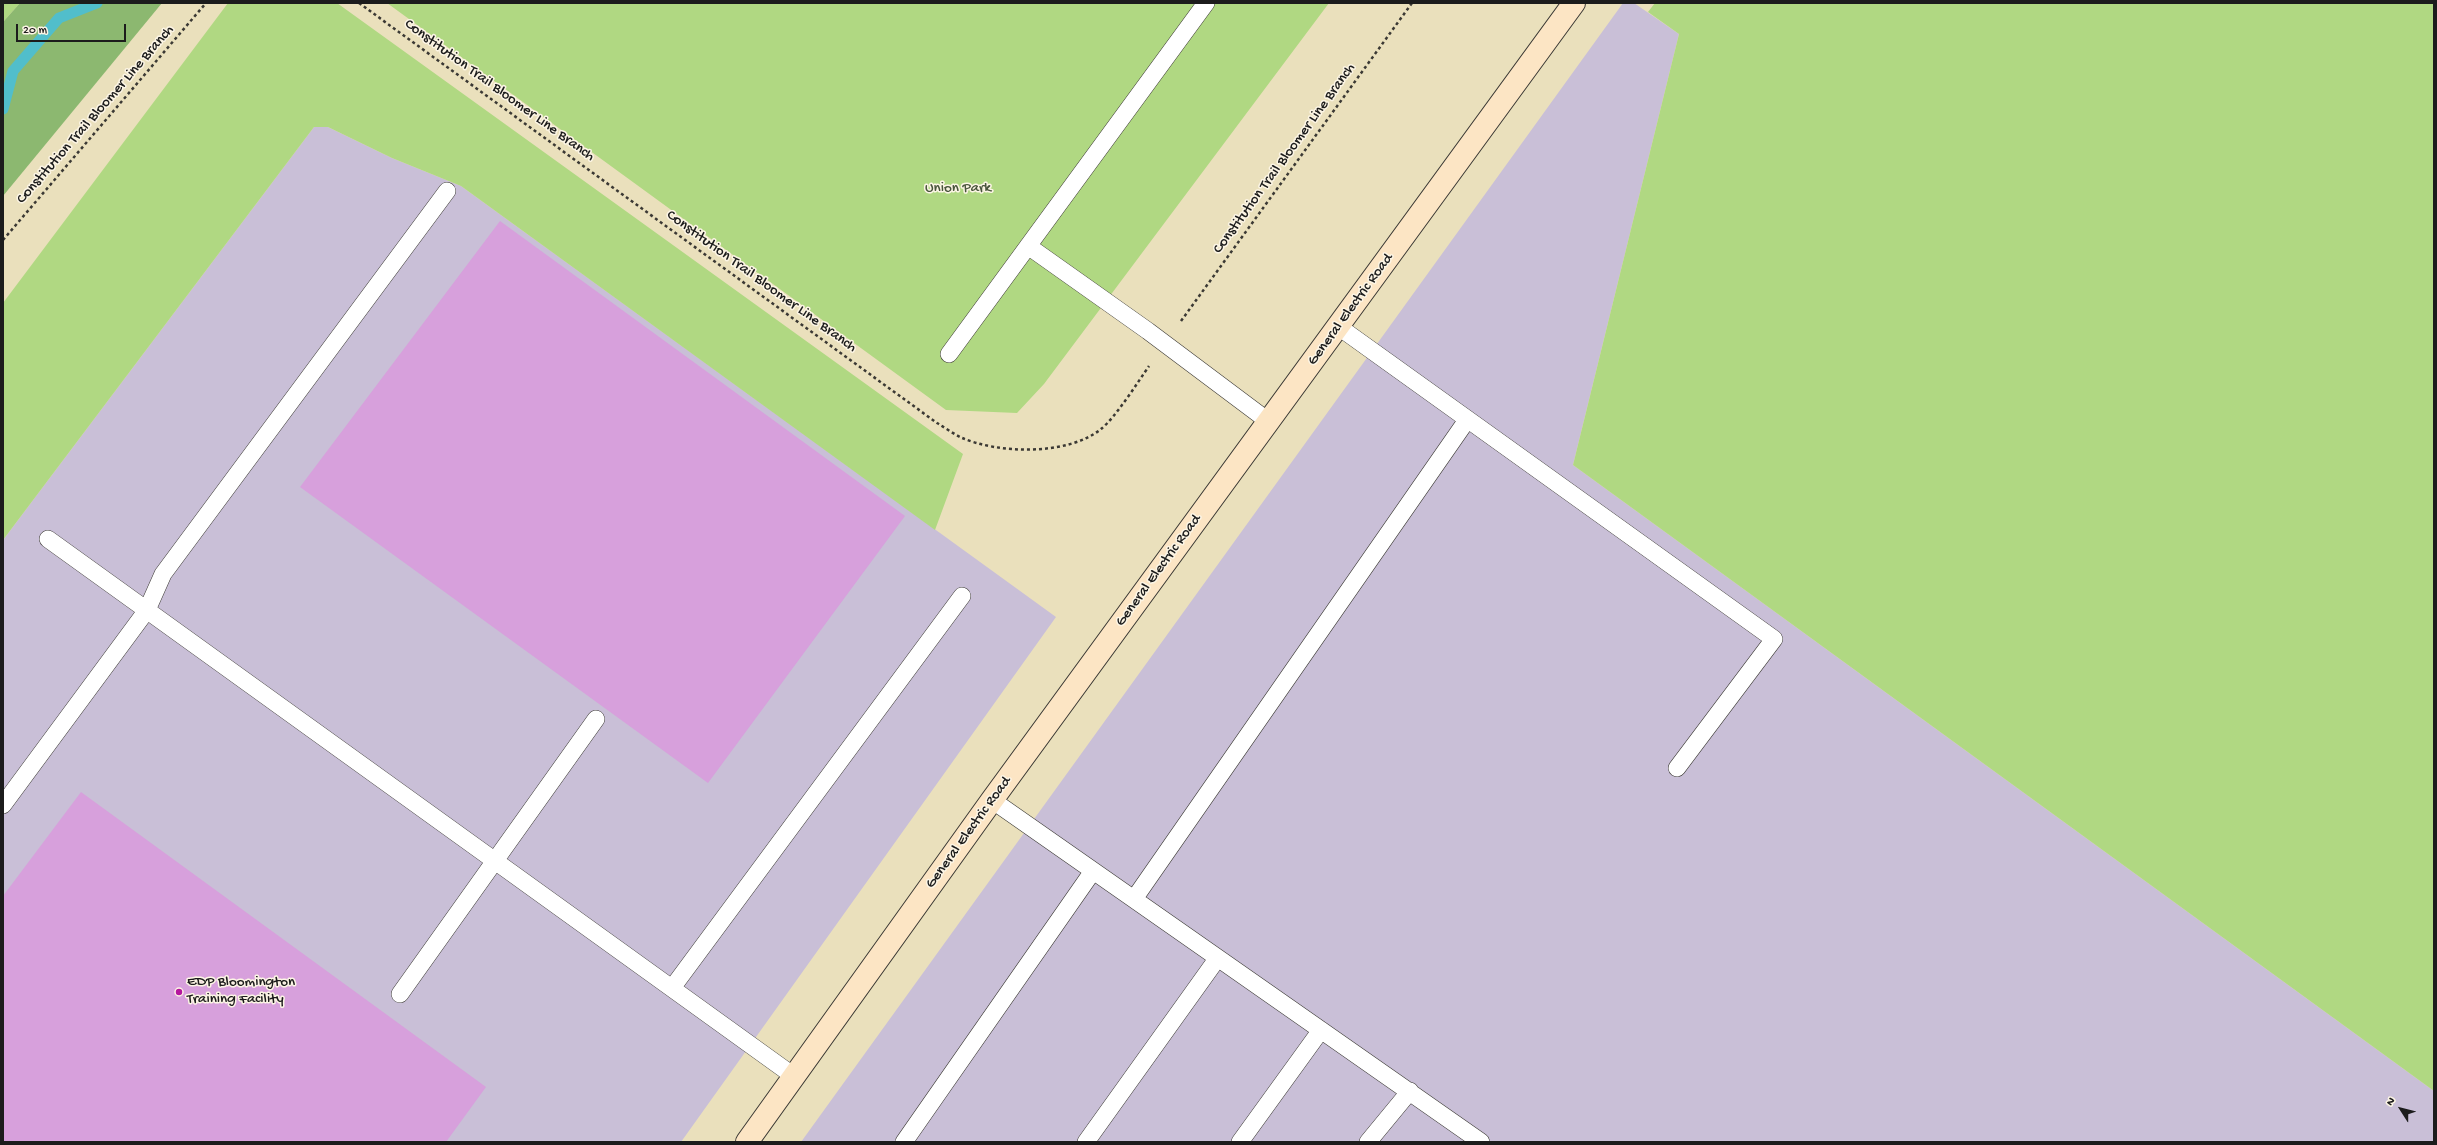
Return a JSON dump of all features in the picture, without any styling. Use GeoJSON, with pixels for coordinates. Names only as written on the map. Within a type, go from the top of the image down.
{"type":"FeatureCollection","features":[{"type":"Feature","properties":{"kind":"main road","name":"General Electric Road"},"geometry":{"type":"LineString","coordinates":[[748,1142],[992,800],[1268,421],[1339,327],[1574,3]]}},
{"type":"Feature","properties":{"kind":"lane"},"geometry":{"type":"LineString","coordinates":[[949,354],[1206,3]]}},
{"type":"Feature","properties":{"kind":"lane"},"geometry":{"type":"LineString","coordinates":[[3,805],[147,610],[163,574],[447,192]]}},
{"type":"Feature","properties":{"kind":"lane"},"geometry":{"type":"LineString","coordinates":[[1028,246],[1148,331],[1268,421]]}},
{"type":"Feature","properties":{"kind":"lane"},"geometry":{"type":"LineString","coordinates":[[1339,327],[1774,639],[1677,768]]}},
{"type":"Feature","properties":{"kind":"lane"},"geometry":{"type":"LineString","coordinates":[[1134,899],[1468,420]]}},
{"type":"Feature","properties":{"kind":"lane"},"geometry":{"type":"LineString","coordinates":[[48,539],[795,1077]]}},
{"type":"Feature","properties":{"kind":"lane"},"geometry":{"type":"LineString","coordinates":[[672,988],[962,596]]}},
{"type":"Feature","properties":{"kind":"lane"},"geometry":{"type":"LineString","coordinates":[[400,994],[596,719]]}},
{"type":"Feature","properties":{"kind":"lane"},"geometry":{"type":"LineString","coordinates":[[992,800],[1217,959],[1410,1091],[1481,1142]]}},
{"type":"Feature","properties":{"kind":"lane"},"geometry":{"type":"LineString","coordinates":[[904,1142],[1094,871]]}},
{"type":"Feature","properties":{"kind":"lane"},"geometry":{"type":"LineString","coordinates":[[1086,1142],[1217,959]]}},
{"type":"Feature","properties":{"kind":"lane"},"geometry":{"type":"LineString","coordinates":[[1240,1142],[1321,1030]]}},
{"type":"Feature","properties":{"kind":"lane"},"geometry":{"type":"LineString","coordinates":[[1368,1142],[1410,1091]]}},
{"type":"Feature","properties":{"kind":"path","name":"Constitution Trail Bloomer Line Branch"},"geometry":{"type":"LineString","coordinates":[[3,240],[206,3]]}},
{"type":"Feature","properties":{"kind":"path","name":"Constitution Trail Bloomer Line Branch"},"geometry":{"type":"LineString","coordinates":[[359,3],[930,418],[961,437],[985,445],[1042,450],[1081,440],[1101,429],[1152,362]]}},
{"type":"Feature","properties":{"kind":"path","name":"Constitution Trail Bloomer Line Branch"},"geometry":{"type":"LineString","coordinates":[[1180,322],[1412,3]]}},
{"type":"Feature","properties":{"kind":"shaded area"},"geometry":{"type":"Polygon","coordinates":[[[1623,3],[1634,3],[1679,34],[1573,465],[2434,1091],[2434,1142],[801,1142],[1623,3]]]}},
{"type":"Feature","properties":{"kind":"shaded area"},"geometry":{"type":"Polygon","coordinates":[[[314,127],[328,127],[392,158],[461,186],[1056,617],[681,1142],[3,1142],[3,540],[314,127]]]}},
{"type":"Feature","properties":{"kind":"green space"},"geometry":{"type":"Polygon","coordinates":[[[3,3],[20,3],[3,22],[3,3]]]}},
{"type":"Feature","properties":{"kind":"green space"},"geometry":{"type":"Polygon","coordinates":[[[20,3],[162,3],[3,196],[3,22],[20,3]]]}},
{"type":"Feature","properties":{"kind":"green space"},"geometry":{"type":"Polygon","coordinates":[[[228,3],[337,3],[963,454],[935,530],[461,186],[392,158],[328,127],[314,127],[3,540],[3,303],[228,3]]]}},
{"type":"Feature","properties":{"kind":"green space","name":"Union Park"},"geometry":{"type":"Polygon","coordinates":[[[387,3],[1329,3],[1044,384],[1017,413],[946,410],[387,3]]]}},
{"type":"Feature","properties":{"kind":"green space"},"geometry":{"type":"Polygon","coordinates":[[[1655,3],[2434,3],[2434,1091],[1573,465],[1679,34],[1648,12],[1655,3]]]}},
{"type":"Feature","properties":{"kind":"building"},"geometry":{"type":"Polygon","coordinates":[[[500,221],[905,516],[708,783],[300,487],[500,221]]]}},
{"type":"Feature","properties":{"kind":"building","name":"EDP Bloomington Training Facility"},"geometry":{"type":"Polygon","coordinates":[[[81,792],[486,1087],[446,1142],[3,1142],[3,896],[81,792]]]}},
{"type":"Feature","properties":{"kind":"waterway"},"geometry":{"type":"LineString","coordinates":[[3,109],[13,71],[59,18],[97,3]]}},
{"type":"Feature","properties":{"kind":"place","name":"EDP Bloomington Training Facility"},"geometry":{"type":"Point","coordinates":[179,992]}}]}
